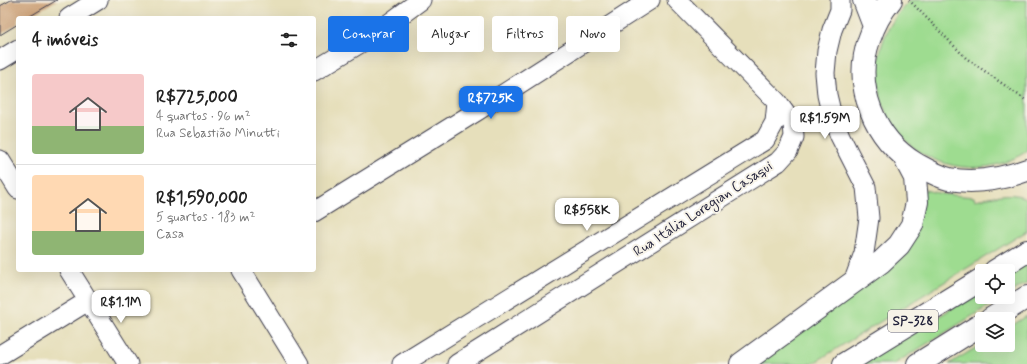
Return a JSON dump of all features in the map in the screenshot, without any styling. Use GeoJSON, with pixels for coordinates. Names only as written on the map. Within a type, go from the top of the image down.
{"type":"FeatureCollection","features":[{"type":"Feature","properties":{"kind":"main road"},"geometry":{"type":"LineString","coordinates":[[864,0],[874,26]]}},
{"type":"Feature","properties":{"kind":"main road"},"geometry":{"type":"LineString","coordinates":[[891,0],[874,26],[868,41],[865,57],[864,73],[868,105],[874,120],[882,133],[892,146],[904,157],[932,173],[948,178],[964,181],[980,181],[1022,175]]}},
{"type":"Feature","properties":{"kind":"main road"},"geometry":{"type":"LineString","coordinates":[[741,364],[881,262],[899,245],[912,225],[917,202],[915,178],[904,157]]}},
{"type":"Feature","properties":{"kind":"main road"},"geometry":{"type":"LineString","coordinates":[[1006,264],[1027,251]]}},
{"type":"Feature","properties":{"kind":"main road","name":"SP-328"},"geometry":{"type":"LineString","coordinates":[[844,364],[975,283]]}},
{"type":"Feature","properties":{"kind":"main road"},"geometry":{"type":"LineString","coordinates":[[1002,312],[1027,296]]}},
{"type":"Feature","properties":{"kind":"main road","name":"SP-328"},"geometry":{"type":"LineString","coordinates":[[918,364],[975,328]]}},
{"type":"Feature","properties":{"kind":"street"},"geometry":{"type":"LineString","coordinates":[[74,16],[98,0]]}},
{"type":"Feature","properties":{"kind":"street"},"geometry":{"type":"LineString","coordinates":[[316,70],[372,36],[420,0]]}},
{"type":"Feature","properties":{"kind":"street"},"geometry":{"type":"LineString","coordinates":[[316,211],[477,111],[650,0]]}},
{"type":"Feature","properties":{"kind":"street"},"geometry":{"type":"LineString","coordinates":[[677,0],[777,102]]}},
{"type":"Feature","properties":{"kind":"street"},"geometry":{"type":"LineString","coordinates":[[840,0],[840,10],[832,30],[827,51],[825,73],[827,95],[832,116],[840,136],[866,187],[869,218],[864,253],[852,283]]}},
{"type":"Feature","properties":{"kind":"street"},"geometry":{"type":"LineString","coordinates":[[0,60],[16,50]]}},
{"type":"Feature","properties":{"kind":"street","name":"Rua Itália Loregian Casaqui"},"geometry":{"type":"LineString","coordinates":[[402,364],[765,140],[775,122],[777,102]]}},
{"type":"Feature","properties":{"kind":"street","name":"Rua Itália Loregian Casaqui"},"geometry":{"type":"LineString","coordinates":[[457,364],[778,162],[788,151],[794,137],[793,124],[777,102]]}},
{"type":"Feature","properties":{"kind":"street"},"geometry":{"type":"LineString","coordinates":[[0,160],[16,186]]}},
{"type":"Feature","properties":{"kind":"street"},"geometry":{"type":"LineString","coordinates":[[70,272],[128,364]]}},
{"type":"Feature","properties":{"kind":"street"},"geometry":{"type":"LineString","coordinates":[[242,272],[299,364]]}},
{"type":"Feature","properties":{"kind":"street"},"geometry":{"type":"LineString","coordinates":[[0,355],[88,301]]}},
{"type":"Feature","properties":{"kind":"path"},"geometry":{"type":"LineString","coordinates":[[909,0],[966,58],[1027,101]]}},
{"type":"Feature","properties":{"kind":"green space"},"geometry":{"type":"Polygon","coordinates":[[[911,0],[1027,0],[1027,151],[1012,160],[996,165],[962,167],[945,163],[930,157],[915,148],[902,137],[890,121],[883,104],[878,85],[878,67],[881,48],[888,31],[898,14],[911,0]]]}},
{"type":"Feature","properties":{"kind":"green space"},"geometry":{"type":"Polygon","coordinates":[[[925,190],[942,194],[974,197],[975,200],[1001,195],[1021,196],[1027,199],[1027,231],[812,364],[758,364],[870,282],[925,190]]]}},
{"type":"Feature","properties":{"kind":"green space"},"geometry":{"type":"Polygon","coordinates":[[[1027,262],[1027,283],[1015,290],[1015,270],[1027,262]]]}},
{"type":"Feature","properties":{"kind":"green space"},"geometry":{"type":"Polygon","coordinates":[[[975,294],[975,304],[992,304],[979,312],[975,312],[975,314],[894,364],[861,364],[975,294]]]}},
{"type":"Feature","properties":{"kind":"green space"},"geometry":{"type":"Polygon","coordinates":[[[1027,316],[1027,364],[949,364],[975,348],[975,352],[1015,352],[1015,324],[1027,316]]]}},
{"type":"Feature","properties":{"kind":"building"},"geometry":{"type":"Polygon","coordinates":[[[11,0],[57,0],[30,16],[16,16],[16,25],[0,35],[0,6],[11,0]]]}}]}
